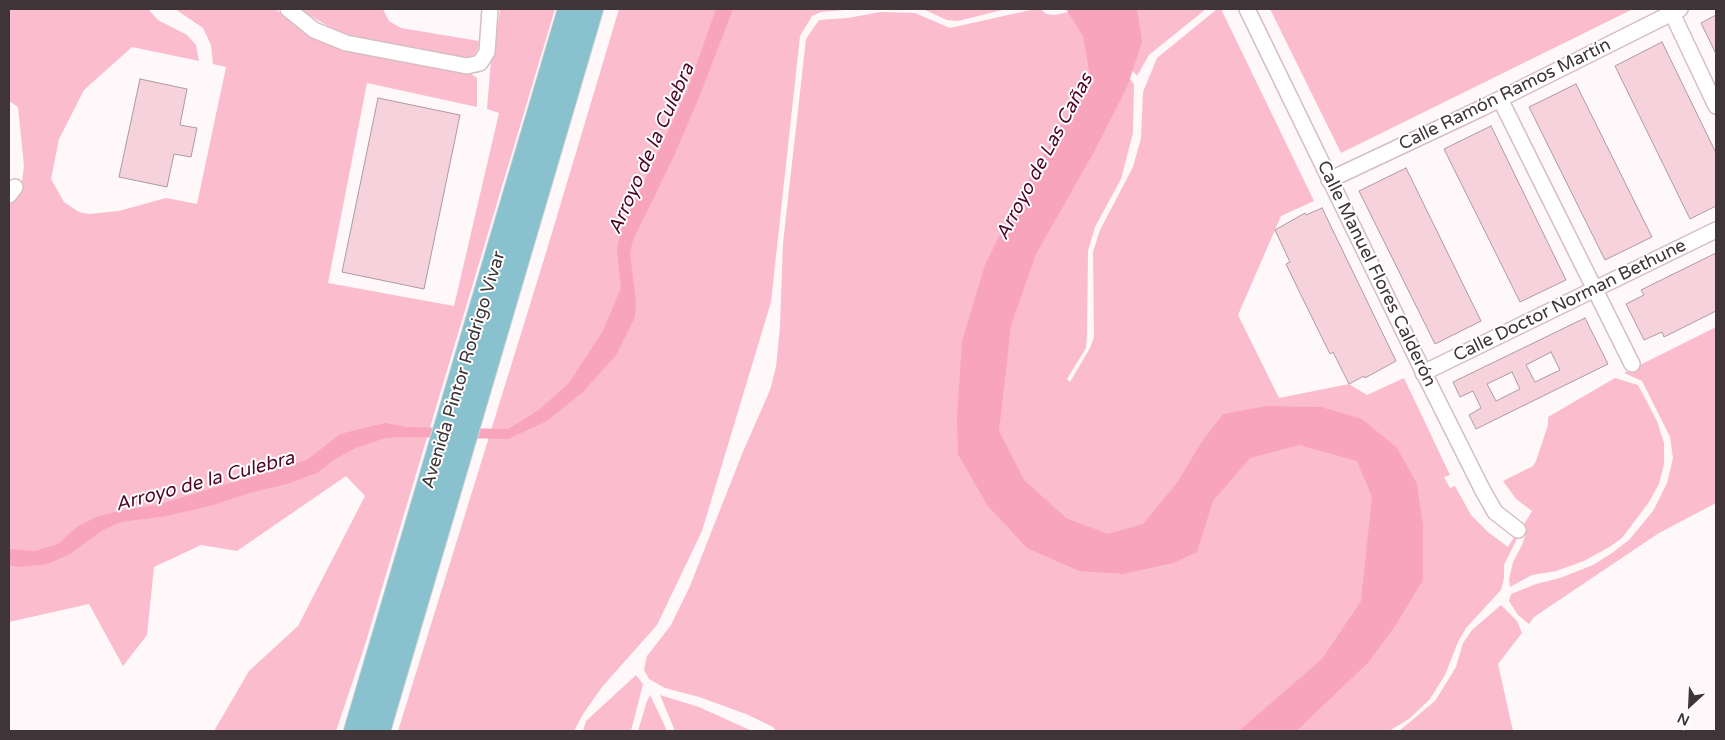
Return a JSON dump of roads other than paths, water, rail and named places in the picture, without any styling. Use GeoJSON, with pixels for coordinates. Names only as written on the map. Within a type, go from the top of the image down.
{"type":"FeatureCollection","features":[{"type":"Feature","properties":{"kind":"main road","name":"Avenida Pintor Rodrigo Vivar"},"geometry":{"type":"LineString","coordinates":[[356,731],[570,9]]}},
{"type":"Feature","properties":{"kind":"main road","name":"Avenida Pintor Rodrigo Vivar"},"geometry":{"type":"LineString","coordinates":[[378,731],[591,9]]}},
{"type":"Feature","properties":{"kind":"street"},"geometry":{"type":"LineString","coordinates":[[288,9],[314,30],[346,43],[467,66],[480,63],[487,52],[490,9]]}},
{"type":"Feature","properties":{"kind":"street","name":"Calle Manuel Flores Calderón"},"geometry":{"type":"LineString","coordinates":[[1247,9],[1423,373],[1495,512],[1518,530]]}},
{"type":"Feature","properties":{"kind":"street"},"geometry":{"type":"LineString","coordinates":[[1674,10],[1716,106]]}},
{"type":"Feature","properties":{"kind":"street","name":"Calle Ramón Ramos Martín"},"geometry":{"type":"LineString","coordinates":[[1329,180],[1500,99],[1674,10]]}},
{"type":"Feature","properties":{"kind":"street"},"geometry":{"type":"LineString","coordinates":[[1500,99],[1632,364]]}},
{"type":"Feature","properties":{"kind":"street","name":"Calle Doctor Norman Bethune"},"geometry":{"type":"LineString","coordinates":[[1423,373],[1716,230]]}},
{"type":"Feature","properties":{"kind":"water"},"geometry":{"type":"Polygon","coordinates":[[[716,9],[733,9],[674,156],[633,240],[630,253],[636,302],[635,317],[616,355],[583,392],[547,421],[508,439],[385,438],[356,448],[335,459],[317,473],[287,484],[167,516],[121,522],[103,530],[70,554],[47,564],[18,567],[9,565],[9,549],[35,551],[58,544],[77,527],[96,517],[118,511],[157,505],[307,460],[340,434],[385,423],[407,427],[508,429],[539,410],[569,383],[603,331],[621,288],[617,249],[621,230],[687,91],[716,9]]]}},
{"type":"Feature","properties":{"kind":"water","name":"Arroyo de Las Cañas"},"geometry":{"type":"Polygon","coordinates":[[[1066,9],[1137,9],[1142,42],[1128,85],[1095,150],[1036,254],[1011,325],[999,431],[1024,480],[1066,518],[1108,534],[1143,524],[1177,483],[1201,443],[1223,414],[1267,406],[1321,407],[1362,419],[1397,448],[1417,484],[1423,526],[1423,580],[1395,626],[1367,664],[1297,731],[1239,731],[1322,659],[1361,601],[1372,497],[1357,461],[1299,445],[1250,458],[1213,501],[1197,552],[1173,563],[1123,574],[1079,571],[1027,548],[987,505],[958,454],[957,419],[962,341],[985,265],[1019,196],[1090,77],[1083,36],[1066,9]]]}},
{"type":"Feature","properties":{"kind":"water label","name":"Arroyo de la Culebra"},"geometry":{"type":"Point","coordinates":[652,149]}},
{"type":"Feature","properties":{"kind":"water label","name":"Arroyo de la Culebra"},"geometry":{"type":"Point","coordinates":[205,482]}}]}
